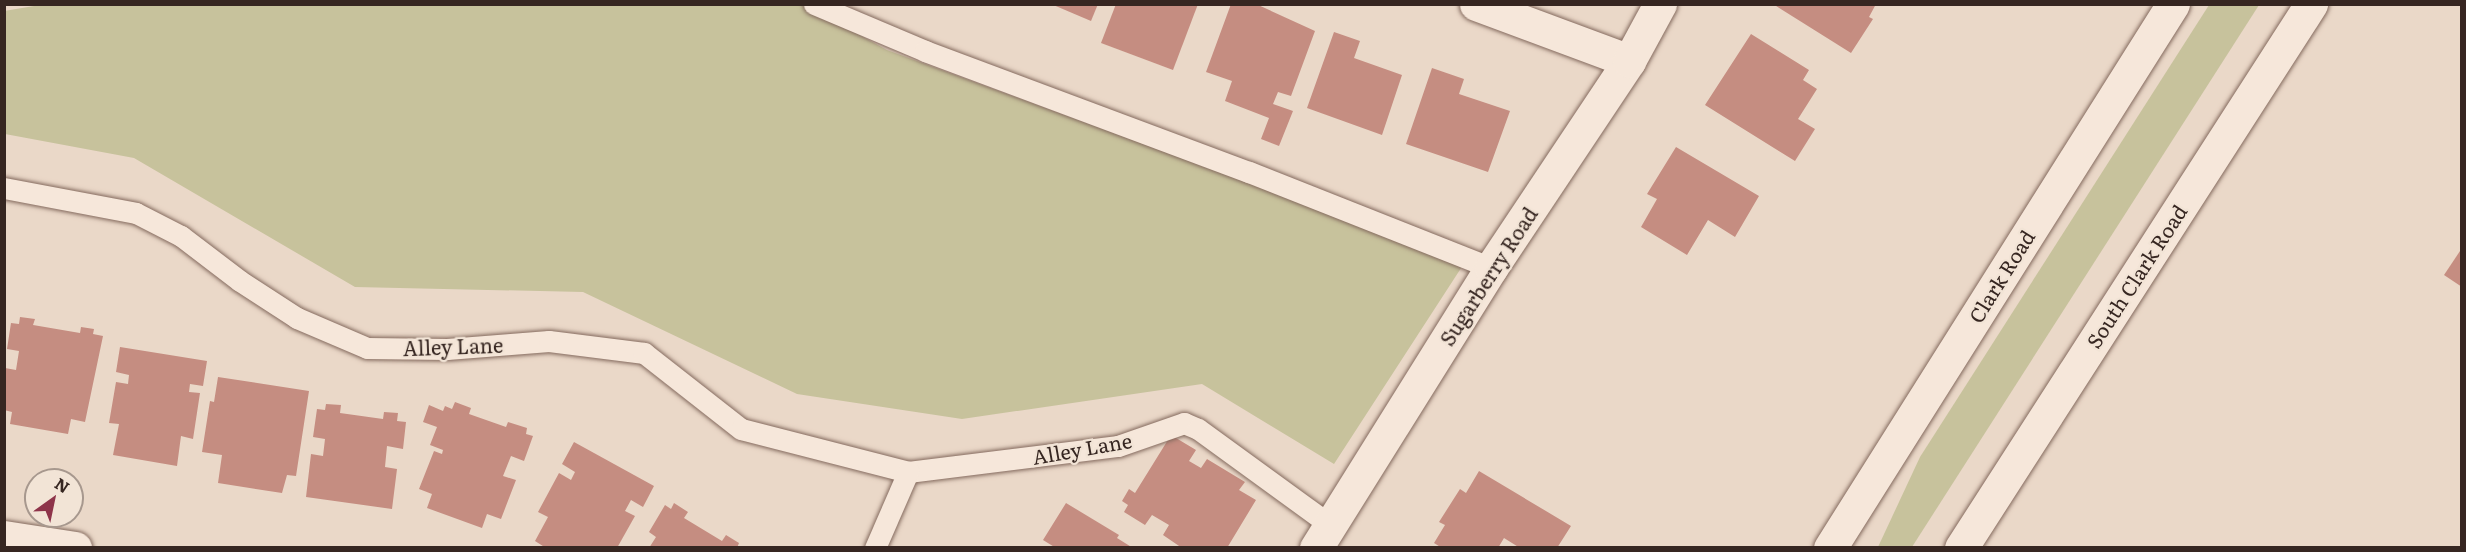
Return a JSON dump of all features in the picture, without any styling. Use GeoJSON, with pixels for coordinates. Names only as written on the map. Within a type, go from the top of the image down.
{"type":"FeatureCollection","features":[{"type":"Feature","properties":{"kind":"main road"},"geometry":{"type":"LineString","coordinates":[[1476,4],[1629,61]]}},
{"type":"Feature","properties":{"kind":"main road","name":"Sugarberry Road"},"geometry":{"type":"LineString","coordinates":[[1323,536],[1491,268],[1629,61],[1660,4]]}},
{"type":"Feature","properties":{"kind":"main road","name":"Clark Road"},"geometry":{"type":"LineString","coordinates":[[1830,548],[2173,4]]}},
{"type":"Feature","properties":{"kind":"main road","name":"South Clark Road"},"geometry":{"type":"LineString","coordinates":[[1961,548],[2311,4]]}},
{"type":"Feature","properties":{"kind":"main road"},"geometry":{"type":"LineString","coordinates":[[4,537],[75,548]]}},
{"type":"Feature","properties":{"kind":"lane"},"geometry":{"type":"LineString","coordinates":[[814,4],[925,51],[1249,172],[1491,268]]}},
{"type":"Feature","properties":{"kind":"lane","name":"Alley Lane"},"geometry":{"type":"LineString","coordinates":[[4,188],[136,213],[181,236],[240,281],[297,318],[367,348],[447,350],[549,341],[644,352],[741,429],[908,472],[1118,446],[1184,423],[1198,429],[1323,536]]}},
{"type":"Feature","properties":{"kind":"lane"},"geometry":{"type":"LineString","coordinates":[[875,548],[908,472]]}},
{"type":"Feature","properties":{"kind":"shaded area"},"geometry":{"type":"Polygon","coordinates":[[[46,4],[805,5],[887,50],[1465,262],[1334,464],[1202,384],[962,419],[797,394],[583,292],[355,287],[134,158],[5,134],[4,11],[46,4]]]}},
{"type":"Feature","properties":{"kind":"shaded area"},"geometry":{"type":"Polygon","coordinates":[[[2209,5],[2259,5],[1912,547],[1878,547],[1920,457],[2209,5]]]}},
{"type":"Feature","properties":{"kind":"building"},"geometry":{"type":"Polygon","coordinates":[[[1051,4],[1098,4],[1091,21],[1051,4]]]}},
{"type":"Feature","properties":{"kind":"building"},"geometry":{"type":"Polygon","coordinates":[[[1116,4],[1198,4],[1173,70],[1101,43],[1116,4]]]}},
{"type":"Feature","properties":{"kind":"building"},"geometry":{"type":"Polygon","coordinates":[[[1231,4],[1256,4],[1315,31],[1291,96],[1278,92],[1273,104],[1293,111],[1279,146],[1261,139],[1269,118],[1225,101],[1232,81],[1206,72],[1231,4]]]}},
{"type":"Feature","properties":{"kind":"building"},"geometry":{"type":"Polygon","coordinates":[[[1773,4],[1876,4],[1869,17],[1873,19],[1851,53],[1773,4]]]}},
{"type":"Feature","properties":{"kind":"building"},"geometry":{"type":"Polygon","coordinates":[[[1334,32],[1360,41],[1354,58],[1402,75],[1382,135],[1307,108],[1334,32]]]}},
{"type":"Feature","properties":{"kind":"building"},"geometry":{"type":"Polygon","coordinates":[[[1751,34],[1809,70],[1803,80],[1817,89],[1798,119],[1815,129],[1795,161],[1705,105],[1751,34]]]}},
{"type":"Feature","properties":{"kind":"building"},"geometry":{"type":"Polygon","coordinates":[[[1432,68],[1464,79],[1459,94],[1510,111],[1488,172],[1406,144],[1432,68]]]}},
{"type":"Feature","properties":{"kind":"building"},"geometry":{"type":"Polygon","coordinates":[[[1676,147],[1759,196],[1735,237],[1708,220],[1687,255],[1641,227],[1657,199],[1647,194],[1676,147]]]}},
{"type":"Feature","properties":{"kind":"building"},"geometry":{"type":"Polygon","coordinates":[[[2462,248],[2462,287],[2444,275],[2462,248]]]}},
{"type":"Feature","properties":{"kind":"building"},"geometry":{"type":"Polygon","coordinates":[[[20,317],[35,319],[33,325],[80,333],[81,327],[94,329],[93,334],[103,336],[85,422],[71,419],[68,434],[10,424],[12,412],[4,410],[5,368],[16,370],[19,351],[7,349],[11,323],[19,324],[20,317]]]}},
{"type":"Feature","properties":{"kind":"building"},"geometry":{"type":"Polygon","coordinates":[[[120,347],[207,361],[203,386],[190,384],[189,392],[200,393],[193,439],[181,436],[177,466],[113,455],[119,424],[109,423],[116,382],[128,384],[129,375],[116,372],[120,347]]]}},
{"type":"Feature","properties":{"kind":"building"},"geometry":{"type":"Polygon","coordinates":[[[218,377],[309,391],[296,476],[287,475],[282,493],[218,483],[222,455],[202,452],[210,401],[214,402],[218,377]]]}},
{"type":"Feature","properties":{"kind":"building"},"geometry":{"type":"Polygon","coordinates":[[[455,402],[471,408],[469,414],[506,427],[508,422],[527,428],[526,434],[533,436],[524,461],[511,456],[503,476],[516,480],[501,519],[487,514],[482,528],[427,508],[432,494],[419,489],[434,451],[442,454],[443,450],[430,445],[437,427],[423,422],[429,405],[443,411],[445,406],[452,409],[455,402]]]}},
{"type":"Feature","properties":{"kind":"building"},"geometry":{"type":"Polygon","coordinates":[[[326,404],[341,405],[340,413],[383,419],[384,412],[398,413],[397,421],[406,422],[403,449],[387,446],[385,467],[397,469],[392,509],[306,497],[311,454],[323,456],[325,439],[313,437],[317,409],[325,410],[326,404]]]}},
{"type":"Feature","properties":{"kind":"building"},"geometry":{"type":"Polygon","coordinates":[[[1171,435],[1196,450],[1189,461],[1201,468],[1207,459],[1245,482],[1239,490],[1256,500],[1227,548],[1182,548],[1163,535],[1169,525],[1152,515],[1145,525],[1124,512],[1128,505],[1122,501],[1129,489],[1135,493],[1171,435]]]}},
{"type":"Feature","properties":{"kind":"building"},"geometry":{"type":"Polygon","coordinates":[[[574,442],[654,486],[643,507],[631,500],[625,511],[635,516],[617,548],[546,548],[535,541],[548,517],[538,512],[559,473],[571,480],[575,472],[562,464],[574,442]]]}},
{"type":"Feature","properties":{"kind":"building"},"geometry":{"type":"Polygon","coordinates":[[[1479,471],[1571,526],[1557,548],[1520,548],[1504,538],[1498,548],[1442,548],[1434,543],[1445,525],[1439,522],[1460,489],[1466,493],[1479,471]]]}},
{"type":"Feature","properties":{"kind":"building"},"geometry":{"type":"Polygon","coordinates":[[[674,503],[688,512],[684,518],[722,541],[726,535],[739,543],[737,548],[649,548],[656,537],[649,532],[665,505],[671,509],[674,503]]]}},
{"type":"Feature","properties":{"kind":"building"},"geometry":{"type":"Polygon","coordinates":[[[1066,503],[1119,535],[1117,538],[1133,548],[1056,548],[1043,540],[1066,503]]]}}]}
